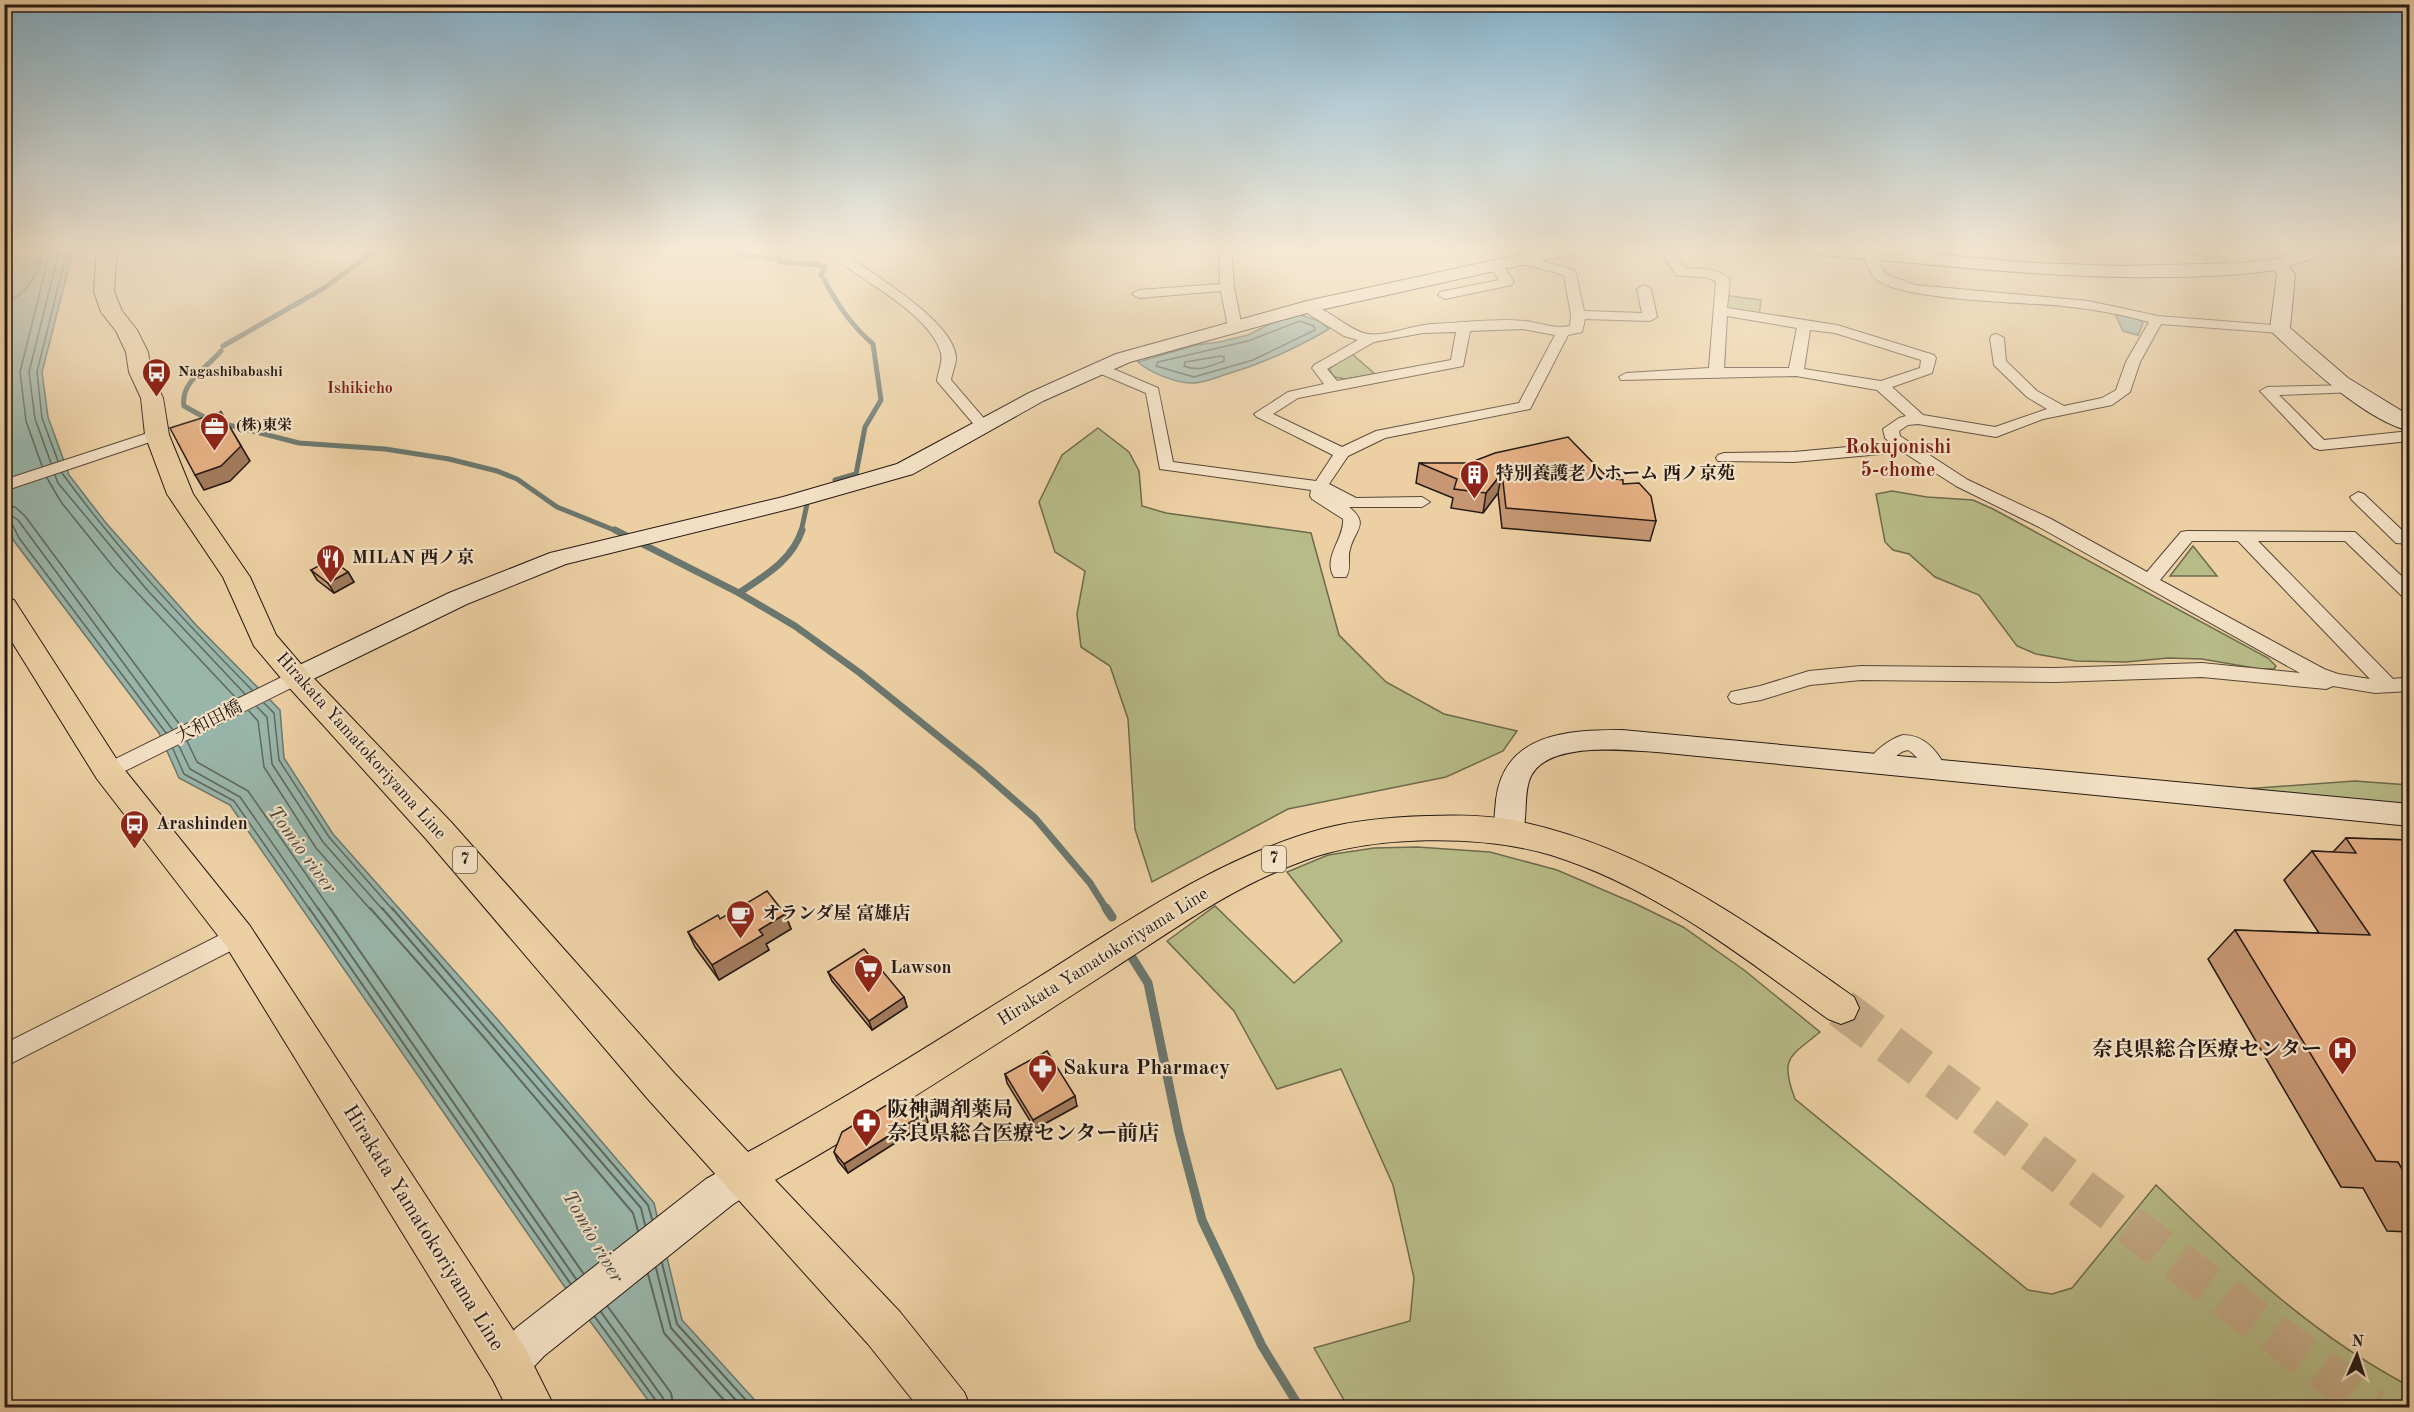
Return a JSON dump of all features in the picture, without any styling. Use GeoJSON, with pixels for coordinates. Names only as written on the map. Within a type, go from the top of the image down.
{"type":"FeatureCollection","features":[{"type":"Feature","properties":{"kind":"main road","name":"Hirakata Yamatokoriyama Line"},"geometry":{"type":"LineString","coordinates":[[113,313],[126,330],[137,352],[140,372],[152,398],[157,435],[180,494],[236,577],[286,683],[439,831],[661,1086],[732,1184],[884,1328],[948,1407]]}},
{"type":"Feature","properties":{"kind":"main road","name":"Hirakata Yamatokoriyama Line"},"geometry":{"type":"LineString","coordinates":[[4,606],[108,771],[238,936],[519,1353],[532,1407]]}},
{"type":"Feature","properties":{"kind":"main road","name":"Hirakata Yamatokoriyama Line"},"geometry":{"type":"LineString","coordinates":[[732,1184],[809,1140],[1175,909],[1265,862],[1324,841],[1387,831],[1454,829],[1509,832],[1574,849],[1643,877],[1716,918],[1841,1008]]}},
{"type":"Feature","properties":{"kind":"street"},"geometry":{"type":"LineString","coordinates":[[918,313],[944,343],[949,359],[945,381],[982,425]]}},
{"type":"Feature","properties":{"kind":"street"},"geometry":{"type":"LineString","coordinates":[[1232,313],[1235,327]]}},
{"type":"Feature","properties":{"kind":"street"},"geometry":{"type":"LineString","coordinates":[[286,683],[415,619],[528,568],[558,558],[789,502],[905,469],[982,425],[1123,358],[1286,313]]}},
{"type":"Feature","properties":{"kind":"street"},"geometry":{"type":"LineString","coordinates":[[1317,313],[1349,333],[1370,339]]}},
{"type":"Feature","properties":{"kind":"street"},"geometry":{"type":"LineString","coordinates":[[1333,386],[1319,368],[1370,339],[1423,329],[1523,324],[1563,332],[1576,329],[1578,315],[1650,317],[1649,313]]}},
{"type":"Feature","properties":{"kind":"street"},"geometry":{"type":"LineString","coordinates":[[1716,372],[1720,313]]}},
{"type":"Feature","properties":{"kind":"street"},"geometry":{"type":"LineString","coordinates":[[1626,377],[1716,372],[1796,372],[1882,386],[1927,370],[1929,358],[1837,329],[1731,313]]}},
{"type":"Feature","properties":{"kind":"street"},"geometry":{"type":"LineString","coordinates":[[2129,313],[2157,320],[2280,329],[2321,367],[2386,414],[2409,425]]}},
{"type":"Feature","properties":{"kind":"street"},"geometry":{"type":"LineString","coordinates":[[2280,329],[2282,313]]}},
{"type":"Feature","properties":{"kind":"street"},"geometry":{"type":"LineString","coordinates":[[2157,320],[2133,362],[2123,392],[2108,402],[2039,415],[1996,432],[1917,419],[1904,421],[1891,429],[1893,438],[1903,447],[1962,483],[2045,523],[2335,682]]}},
{"type":"Feature","properties":{"kind":"street"},"geometry":{"type":"LineString","coordinates":[[1796,372],[1804,325]]}},
{"type":"Feature","properties":{"kind":"street"},"geometry":{"type":"LineString","coordinates":[[1342,453],[1262,414],[1293,396],[1333,386],[1458,363],[1464,327]]}},
{"type":"Feature","properties":{"kind":"street"},"geometry":{"type":"LineString","coordinates":[[1340,573],[1341,549],[1352,526],[1351,517],[1339,507],[1318,496],[1320,486],[1342,453],[1381,434],[1525,406],[1563,332]]}},
{"type":"Feature","properties":{"kind":"street"},"geometry":{"type":"LineString","coordinates":[[1997,338],[1999,362],[2032,394],[2060,410]]}},
{"type":"Feature","properties":{"kind":"street"},"geometry":{"type":"LineString","coordinates":[[1099,368],[1153,391],[1166,466],[1320,486],[1353,503],[1422,502]]}},
{"type":"Feature","properties":{"kind":"street"},"geometry":{"type":"LineString","coordinates":[[1882,386],[1917,419]]}},
{"type":"Feature","properties":{"kind":"street"},"geometry":{"type":"LineString","coordinates":[[2351,389],[2267,391],[2320,445],[2409,436]]}},
{"type":"Feature","properties":{"kind":"street"},"geometry":{"type":"LineString","coordinates":[[4,486],[157,435]]}},
{"type":"Feature","properties":{"kind":"street"},"geometry":{"type":"LineString","coordinates":[[1724,458],[1794,457],[1903,447]]}},
{"type":"Feature","properties":{"kind":"street"},"geometry":{"type":"LineString","coordinates":[[2358,497],[2402,539],[2409,539]]}},
{"type":"Feature","properties":{"kind":"street"},"geometry":{"type":"LineString","coordinates":[[2149,582],[2187,536],[2349,536],[2409,594]]}},
{"type":"Feature","properties":{"kind":"street"},"geometry":{"type":"LineString","coordinates":[[2243,536],[2388,686]]}},
{"type":"Feature","properties":{"kind":"street"},"geometry":{"type":"LineString","coordinates":[[1738,697],[1761,693],[1809,678],[1862,673],[2055,675],[2202,670],[2322,683],[2388,686],[2409,684]]}},
{"type":"Feature","properties":{"kind":"street","name":"大和田橋"},"geometry":{"type":"LineString","coordinates":[[108,771],[286,683]]}},
{"type":"Feature","properties":{"kind":"street"},"geometry":{"type":"LineString","coordinates":[[1509,832],[1512,790],[1519,770],[1537,753],[1562,744],[1601,739],[1657,742],[2409,815]]}},
{"type":"Feature","properties":{"kind":"street"},"geometry":{"type":"LineString","coordinates":[[4,1056],[238,936]]}},
{"type":"Feature","properties":{"kind":"street"},"geometry":{"type":"LineString","coordinates":[[519,1353],[732,1184]]}},
{"type":"Feature","properties":{"kind":"green space"},"geometry":{"type":"Polygon","coordinates":[[[1742,313],[1759,313],[1759,316],[1742,313]]]}},
{"type":"Feature","properties":{"kind":"green space"},"geometry":{"type":"Polygon","coordinates":[[[1351,353],[1375,374],[1346,379],[1334,377],[1329,369],[1351,353]]]}},
{"type":"Feature","properties":{"kind":"green space"},"geometry":{"type":"Polygon","coordinates":[[[1098,428],[1129,452],[1139,471],[1142,506],[1166,513],[1311,533],[1339,635],[1386,682],[1444,714],[1517,731],[1503,751],[1446,777],[1288,809],[1152,882],[1135,829],[1128,719],[1110,666],[1081,647],[1077,614],[1085,571],[1055,552],[1039,502],[1062,455],[1098,428]]]}},
{"type":"Feature","properties":{"kind":"green space"},"geometry":{"type":"Polygon","coordinates":[[[1892,491],[1927,497],[1973,500],[1993,509],[2268,658],[2276,666],[2274,669],[2260,669],[2202,659],[2168,658],[2126,662],[2076,661],[2036,654],[2017,646],[1979,595],[1935,577],[1909,554],[1893,550],[1885,542],[1876,494],[1892,491]]]}},
{"type":"Feature","properties":{"kind":"green space"},"geometry":{"type":"Polygon","coordinates":[[[2193,546],[2217,576],[2170,576],[2193,546]]]}},
{"type":"Feature","properties":{"kind":"green space"},"geometry":{"type":"Polygon","coordinates":[[[2355,781],[2409,785],[2409,809],[2230,790],[2355,781]]]}},
{"type":"Feature","properties":{"kind":"green space"},"geometry":{"type":"Polygon","coordinates":[[[1417,847],[1490,852],[1557,870],[1683,927],[1744,970],[1820,1032],[1790,1059],[1788,1074],[1795,1099],[2028,1290],[2052,1294],[2072,1288],[2156,1185],[2245,1268],[2307,1320],[2373,1366],[2409,1386],[2409,1407],[1348,1407],[1314,1348],[1410,1321],[1414,1278],[1393,1185],[1341,1069],[1277,1089],[1234,1011],[1167,941],[1215,906],[1294,983],[1342,941],[1287,872],[1328,855],[1374,848],[1417,847]]]}},
{"type":"Feature","properties":{"kind":"water","name":"Tomio river"},"geometry":{"type":"Polygon","coordinates":[[[5,313],[57,313],[42,372],[48,417],[69,475],[106,523],[196,625],[280,710],[284,758],[333,834],[498,1020],[654,1203],[682,1320],[761,1407],[653,1407],[562,1283],[230,805],[179,778],[159,733],[14,541],[5,522],[5,313]]]}},
{"type":"Feature","properties":{"kind":"water"},"geometry":{"type":"Polygon","coordinates":[[[2115,314],[2138,318],[2143,323],[2138,335],[2123,331],[2115,314]]]}},
{"type":"Feature","properties":{"kind":"water"},"geometry":{"type":"Polygon","coordinates":[[[1301,315],[1319,321],[1329,329],[1252,366],[1208,380],[1193,383],[1179,382],[1156,373],[1138,362],[1196,345],[1248,335],[1278,320],[1301,315]]]}},
{"type":"Feature","properties":{"kind":"building","name":"(株)東栄"},"geometry":{"type":"Polygon","coordinates":[[[221,412],[241,446],[221,466],[195,475],[170,428],[221,412]]]}},
{"type":"Feature","properties":{"kind":"building"},"geometry":{"type":"Polygon","coordinates":[[[1568,437],[1608,478],[1623,480],[1623,484],[1639,483],[1651,496],[1656,521],[1506,508],[1502,473],[1486,493],[1454,489],[1457,479],[1419,463],[1469,463],[1495,453],[1568,437]]]}},
{"type":"Feature","properties":{"kind":"building"},"geometry":{"type":"Polygon","coordinates":[[[331,559],[348,572],[328,583],[311,570],[331,559]]]}},
{"type":"Feature","properties":{"kind":"building","name":"奈良県総合医療センター"},"geometry":{"type":"Polygon","coordinates":[[[2346,838],[2409,840],[2409,1181],[2398,1162],[2376,1161],[2235,930],[2370,935],[2312,851],[2356,853],[2346,838]]]}},
{"type":"Feature","properties":{"kind":"building"},"geometry":{"type":"Polygon","coordinates":[[[767,891],[785,914],[759,930],[763,935],[712,965],[688,932],[718,915],[720,919],[767,891]]]}},
{"type":"Feature","properties":{"kind":"building","name":"Lawson"},"geometry":{"type":"Polygon","coordinates":[[[864,949],[904,997],[869,1021],[828,972],[864,949]]]}},
{"type":"Feature","properties":{"kind":"building","name":"Sakura Pharmacy"},"geometry":{"type":"Polygon","coordinates":[[[1047,1051],[1075,1096],[1033,1120],[1005,1074],[1047,1051]]]}},
{"type":"Feature","properties":{"kind":"building","name":"阪神調剤薬局 奈良県総合医療センター前店"},"geometry":{"type":"Polygon","coordinates":[[[895,1100],[925,1113],[844,1164],[834,1152],[842,1132],[895,1100]]]}},
{"type":"Feature","properties":{"kind":"waterway"},"geometry":{"type":"LineString","coordinates":[[223,346],[281,313]]}},
{"type":"Feature","properties":{"kind":"waterway"},"geometry":{"type":"LineString","coordinates":[[835,480],[856,474],[865,427],[881,400],[873,344],[844,313]]}},
{"type":"Feature","properties":{"kind":"waterway"},"geometry":{"type":"LineString","coordinates":[[211,421],[184,406],[184,397],[190,383],[221,351]]}},
{"type":"Feature","properties":{"kind":"waterway"},"geometry":{"type":"LineString","coordinates":[[221,423],[299,443],[385,449],[449,459],[497,471],[517,479],[557,507],[619,532]]}},
{"type":"Feature","properties":{"kind":"waterway"},"geometry":{"type":"LineString","coordinates":[[801,532],[807,504]]}},
{"type":"Feature","properties":{"kind":"waterway"},"geometry":{"type":"LineString","coordinates":[[615,530],[619,532]]}},
{"type":"Feature","properties":{"kind":"waterway"},"geometry":{"type":"LineString","coordinates":[[739,593],[776,567],[791,551],[802,530]]}},
{"type":"Feature","properties":{"kind":"waterway"},"geometry":{"type":"LineString","coordinates":[[619,532],[739,593]]}},
{"type":"Feature","properties":{"kind":"waterway"},"geometry":{"type":"LineString","coordinates":[[739,593],[795,626],[860,673],[979,769],[1035,818],[1090,883],[1107,910]]}},
{"type":"Feature","properties":{"kind":"waterway"},"geometry":{"type":"LineString","coordinates":[[1106,908],[1112,917]]}},
{"type":"Feature","properties":{"kind":"waterway"},"geometry":{"type":"LineString","coordinates":[[1131,956],[1148,983],[1179,1133],[1202,1220],[1262,1346],[1300,1408]]}},
{"type":"Feature","properties":{"kind":"tunnel"},"geometry":{"type":"LineString","coordinates":[[1841,1008],[2373,1408]]}},
{"type":"Feature","properties":{"kind":"place","name":"Nagashibabashi"},"geometry":{"type":"Point","coordinates":[157,398]}},
{"type":"Feature","properties":{"kind":"place","name":"(株)東栄"},"geometry":{"type":"Point","coordinates":[215,452]}},
{"type":"Feature","properties":{"kind":"place","name":"特別養護老人ホーム 西ノ京苑"},"geometry":{"type":"Point","coordinates":[1475,500]}},
{"type":"Feature","properties":{"kind":"place","name":"MILAN 西ノ京"},"geometry":{"type":"Point","coordinates":[331,584]}},
{"type":"Feature","properties":{"kind":"place","name":"Arashinden"},"geometry":{"type":"Point","coordinates":[135,850]}},
{"type":"Feature","properties":{"kind":"place","name":"オランダ屋 富雄店"},"geometry":{"type":"Point","coordinates":[741,940]}},
{"type":"Feature","properties":{"kind":"place","name":"Lawson"},"geometry":{"type":"Point","coordinates":[869,994]}},
{"type":"Feature","properties":{"kind":"place","name":"奈良県総合医療センター"},"geometry":{"type":"Point","coordinates":[2343,1076]}},
{"type":"Feature","properties":{"kind":"place","name":"Sakura Pharmacy"},"geometry":{"type":"Point","coordinates":[1042,1094]}},
{"type":"Feature","properties":{"kind":"place","name":"阪神調剤薬局 奈良県総合医療センター前店"},"geometry":{"type":"Point","coordinates":[866,1148]}},
{"type":"Feature","properties":{"kind":"district","name":"Ishikicho"},"geometry":{"type":"Point","coordinates":[360,389]}},
{"type":"Feature","properties":{"kind":"district","name":"Rokujonishi 5-chome"},"geometry":{"type":"Point","coordinates":[1898,460]}}]}
